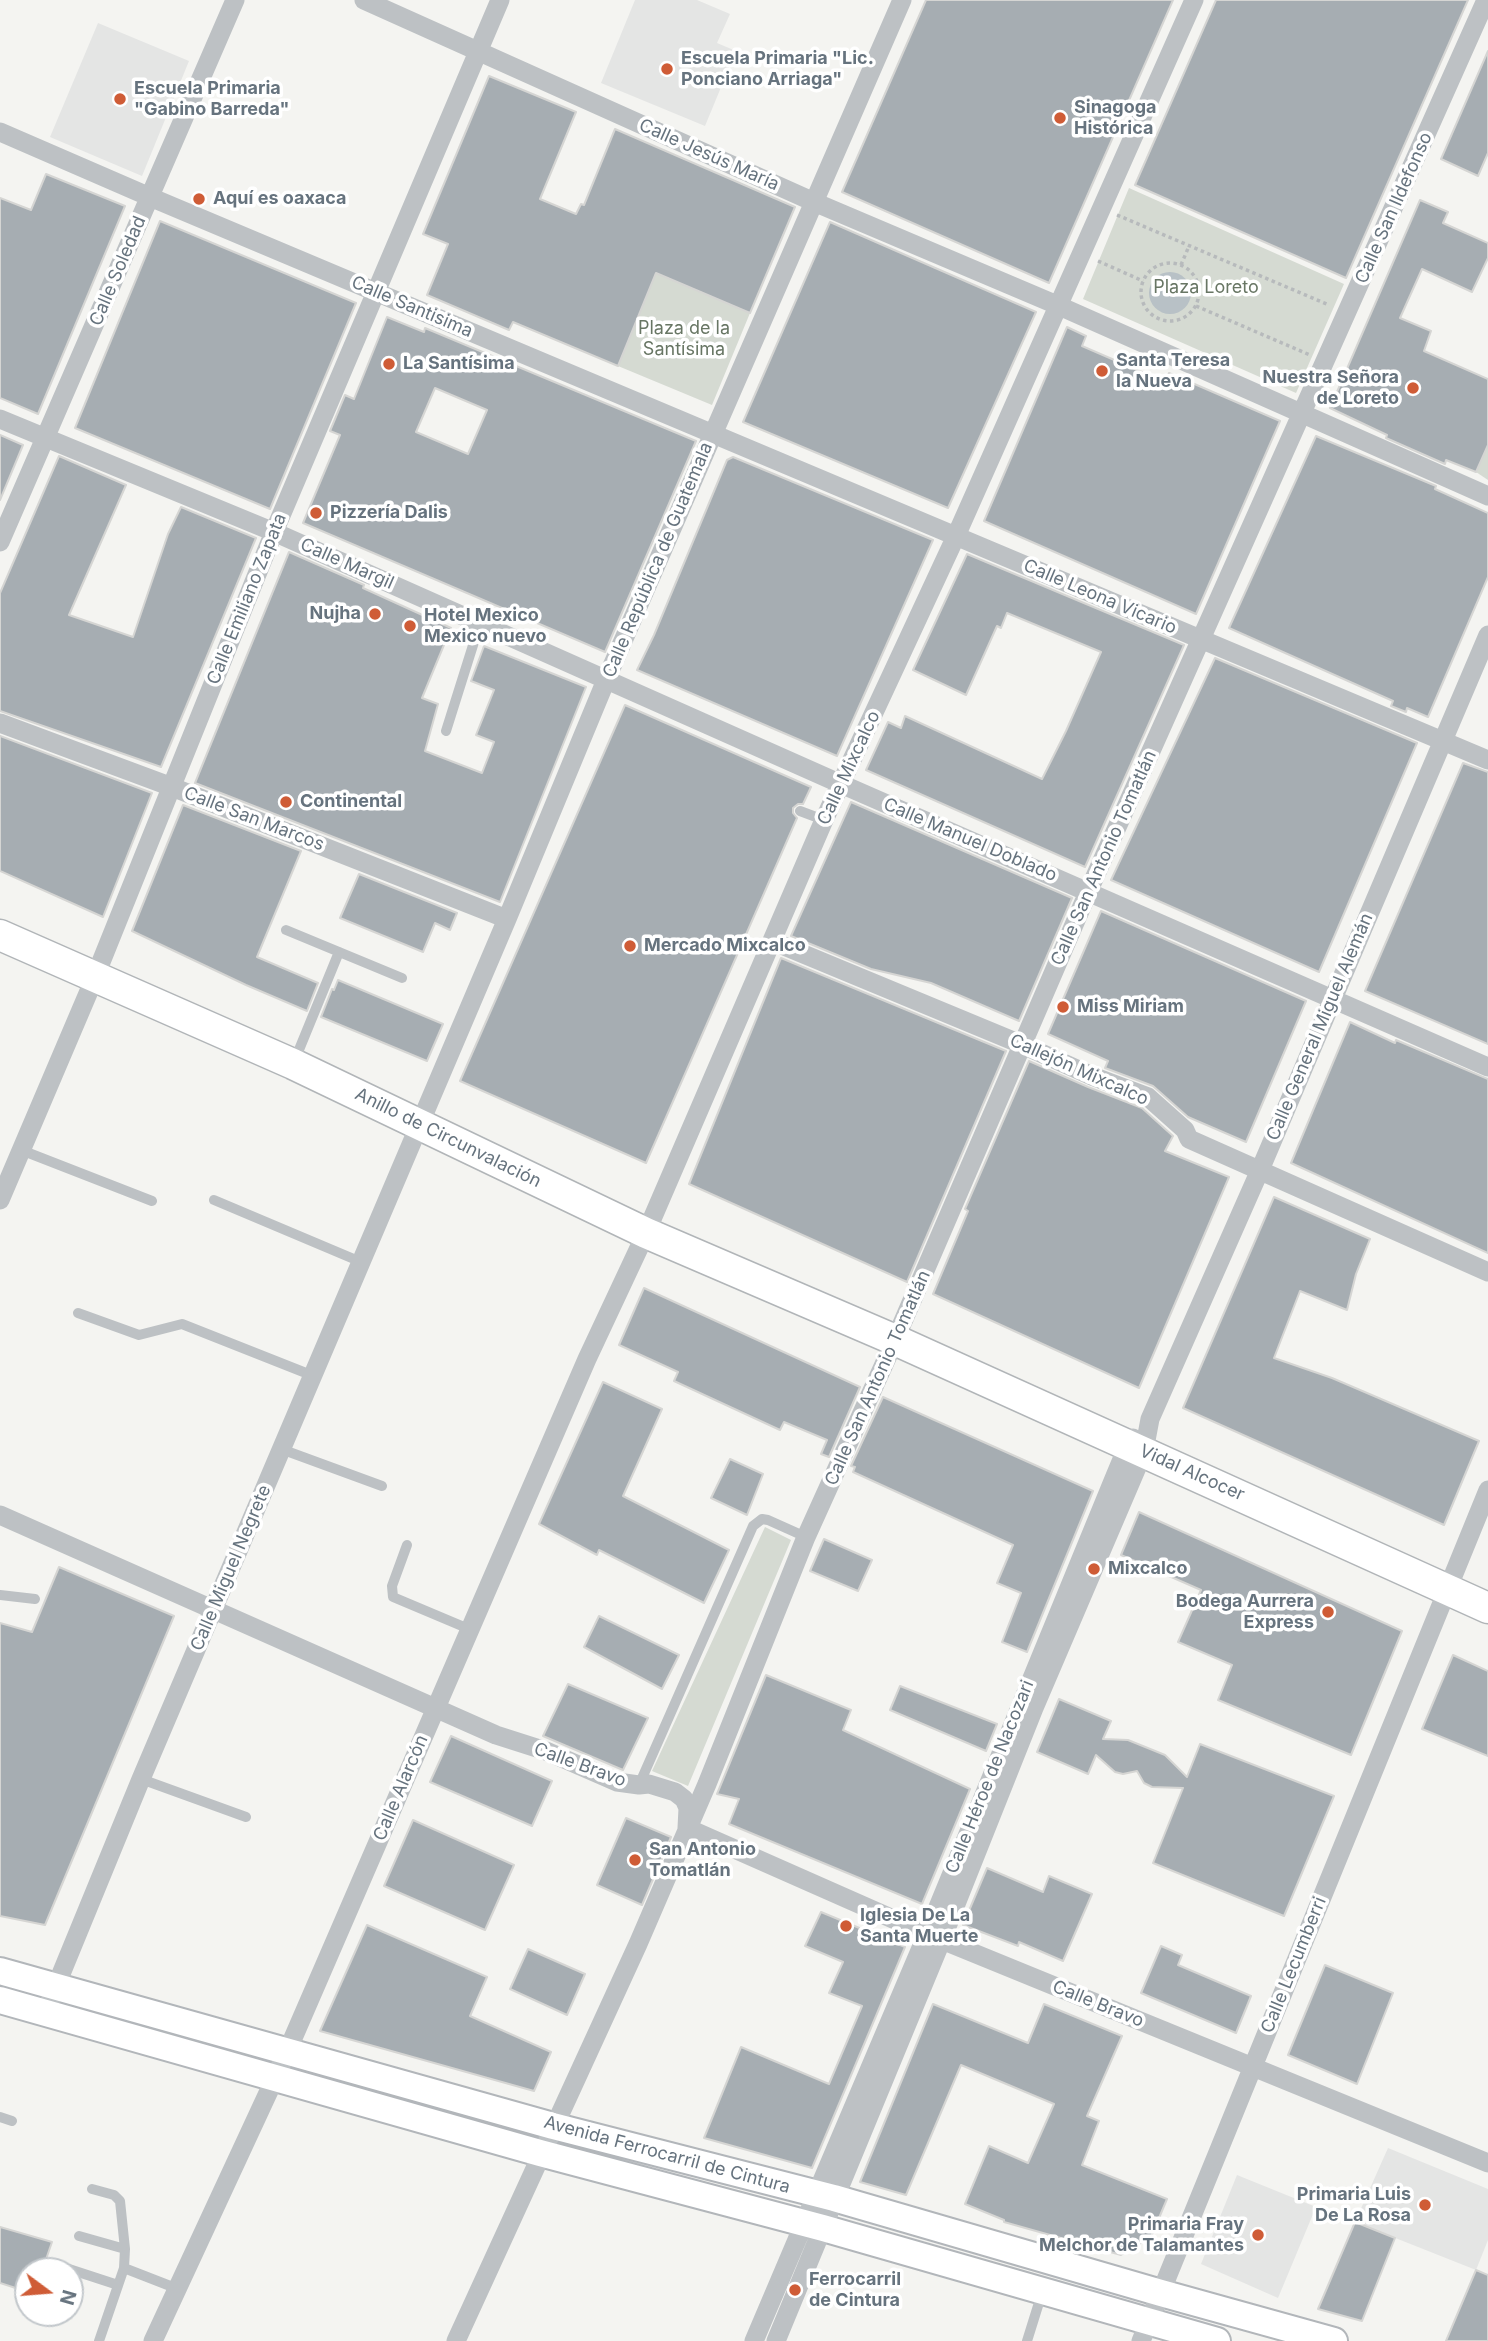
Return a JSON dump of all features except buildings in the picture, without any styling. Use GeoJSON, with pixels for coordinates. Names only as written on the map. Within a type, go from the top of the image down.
{"type":"FeatureCollection","features":[{"type":"Feature","properties":{"kind":"main road","name":"Anillo de Circunvalación"},"geometry":{"type":"LineString","coordinates":[[0,934],[293,1064],[646,1233],[895,1340]]}},
{"type":"Feature","properties":{"kind":"main road","name":"Vidal Alcocer"},"geometry":{"type":"LineString","coordinates":[[895,1340],[1488,1608]]}},
{"type":"Feature","properties":{"kind":"street","name":"Calle Soledad"},"geometry":{"type":"LineString","coordinates":[[0,542],[235,0]]}},
{"type":"Feature","properties":{"kind":"street","name":"Calle Jesús María"},"geometry":{"type":"LineString","coordinates":[[364,0],[814,202],[1057,305],[1488,496]]}},
{"type":"Feature","properties":{"kind":"street","name":"Calle Emiliano Zapata"},"geometry":{"type":"LineString","coordinates":[[0,1200],[95,977],[274,532],[500,0]]}},
{"type":"Feature","properties":{"kind":"street","name":"Calle República de Guatemala"},"geometry":{"type":"LineString","coordinates":[[419,1124],[712,433],[902,0]]}},
{"type":"Feature","properties":{"kind":"street","name":"Calle Mixcalco"},"geometry":{"type":"LineString","coordinates":[[646,1233],[824,820],[956,536],[1194,0]]}},
{"type":"Feature","properties":{"kind":"street","name":"Calle San Ildefonso"},"geometry":{"type":"LineString","coordinates":[[1302,415],[1486,0]]}},
{"type":"Feature","properties":{"kind":"street","name":"Calle Santisima"},"geometry":{"type":"LineString","coordinates":[[0,132],[712,433]]}},
{"type":"Feature","properties":{"kind":"street","name":"Calle San Antonio Tomatlán"},"geometry":{"type":"LineString","coordinates":[[456,2341],[638,1944],[806,1537],[895,1340],[1088,890],[1302,415]]}},
{"type":"Feature","properties":{"kind":"street","name":"Calle Margil"},"geometry":{"type":"LineString","coordinates":[[0,419],[274,532],[606,680]]}},
{"type":"Feature","properties":{"kind":"street","name":"Calle Leona Vicario"},"geometry":{"type":"LineString","coordinates":[[712,433],[1488,760]]}},
{"type":"Feature","properties":{"kind":"street","name":"Calle General Miguel Alemán"},"geometry":{"type":"LineString","coordinates":[[1136,1448],[1259,1170],[1488,635]]}},
{"type":"Feature","properties":{"kind":"street","name":"Calle Manuel Doblado"},"geometry":{"type":"LineString","coordinates":[[606,680],[1488,1067]]}},
{"type":"Feature","properties":{"kind":"street","name":"Calle San Marcos"},"geometry":{"type":"LineString","coordinates":[[0,723],[172,787],[507,919]]}},
{"type":"Feature","properties":{"kind":"street","name":"Callejón Mixcalco"},"geometry":{"type":"LineString","coordinates":[[772,941],[1148,1097],[1185,1129],[1189,1139],[1488,1272]]}},
{"type":"Feature","properties":{"kind":"street","name":"Calle Miguel Negrete"},"geometry":{"type":"LineString","coordinates":[[45,2013],[141,1779],[419,1124]]}},
{"type":"Feature","properties":{"kind":"street","name":"Calle Alarcón"},"geometry":{"type":"LineString","coordinates":[[153,2341],[275,2078],[587,1359],[646,1233]]}},
{"type":"Feature","properties":{"kind":"street","name":"Calle Héroe de Nacozari"},"geometry":{"type":"LineString","coordinates":[[776,2341],[825,2196],[1034,1708],[1136,1448]]}},
{"type":"Feature","properties":{"kind":"street","name":"Calle Lecumberri"},"geometry":{"type":"LineString","coordinates":[[1145,2332],[1488,1490]]}},
{"type":"Feature","properties":{"kind":"street","name":"Calle Bravo"},"geometry":{"type":"LineString","coordinates":[[0,1515],[434,1710],[496,1735],[546,1751],[617,1782],[661,1787],[684,1798],[688,1808],[687,1828],[934,1937],[1488,2163]]}},
{"type":"Feature","properties":{"kind":"street","name":"Avenida Ferrocarril de Cintura"},"geometry":{"type":"LineString","coordinates":[[0,1971],[553,2126],[825,2196],[1334,2341]]}},
{"type":"Feature","properties":{"kind":"street","name":"Avenida Ferrocarril de Cintura"},"geometry":{"type":"LineString","coordinates":[[0,2000],[540,2153],[814,2225],[1042,2292],[1145,2332],[1217,2341]]}},
{"type":"Feature","properties":{"kind":"street","name":"Calle Héroe de Nacozari"},"geometry":{"type":"LineString","coordinates":[[754,2341],[814,2225]]}},
{"type":"Feature","properties":{"kind":"lane"},"geometry":{"type":"LineString","coordinates":[[446,731],[480,622]]}},
{"type":"Feature","properties":{"kind":"lane"},"geometry":{"type":"LineString","coordinates":[[800,811],[824,820]]}},
{"type":"Feature","properties":{"kind":"lane"},"geometry":{"type":"LineString","coordinates":[[286,930],[402,978]]}},
{"type":"Feature","properties":{"kind":"lane"},"geometry":{"type":"LineString","coordinates":[[293,1064],[339,952]]}},
{"type":"Feature","properties":{"kind":"lane"},"geometry":{"type":"LineString","coordinates":[[21,1150],[152,1201]]}},
{"type":"Feature","properties":{"kind":"lane"},"geometry":{"type":"LineString","coordinates":[[214,1200],[361,1262]]}},
{"type":"Feature","properties":{"kind":"lane"},"geometry":{"type":"LineString","coordinates":[[78,1312],[139,1335],[182,1324],[311,1375]]}},
{"type":"Feature","properties":{"kind":"lane"},"geometry":{"type":"LineString","coordinates":[[281,1449],[382,1486]]}},
{"type":"Feature","properties":{"kind":"lane"},"geometry":{"type":"LineString","coordinates":[[639,1786],[756,1521],[768,1520],[806,1537]]}},
{"type":"Feature","properties":{"kind":"lane"},"geometry":{"type":"LineString","coordinates":[[407,1545],[392,1586],[394,1597],[469,1629]]}},
{"type":"Feature","properties":{"kind":"lane"},"geometry":{"type":"LineString","coordinates":[[0,1595],[35,1600]]}},
{"type":"Feature","properties":{"kind":"lane"},"geometry":{"type":"LineString","coordinates":[[141,1779],[246,1817]]}},
{"type":"Feature","properties":{"kind":"lane"},"geometry":{"type":"LineString","coordinates":[[0,2117],[12,2121]]}},
{"type":"Feature","properties":{"kind":"lane"},"geometry":{"type":"LineString","coordinates":[[92,2189],[114,2195],[120,2201],[125,2249],[124,2268],[99,2341]]}},
{"type":"Feature","properties":{"kind":"lane"},"geometry":{"type":"LineString","coordinates":[[79,2236],[125,2249]]}},
{"type":"Feature","properties":{"kind":"lane"},"geometry":{"type":"LineString","coordinates":[[124,2268],[178,2289]]}},
{"type":"Feature","properties":{"kind":"lane"},"geometry":{"type":"LineString","coordinates":[[84,2274],[118,2285]]}},
{"type":"Feature","properties":{"kind":"lane"},"geometry":{"type":"LineString","coordinates":[[1027,2341],[1042,2292]]}},
{"type":"Feature","properties":{"kind":"path"},"geometry":{"type":"LineString","coordinates":[[1100,208],[1348,313]]}},
{"type":"Feature","properties":{"kind":"path"},"geometry":{"type":"LineString","coordinates":[[1181,265],[1189,246]]}},
{"type":"Feature","properties":{"kind":"path"},"geometry":{"type":"LineString","coordinates":[[1080,253],[1143,281]]}},
{"type":"Feature","properties":{"kind":"path"},"geometry":{"type":"LineString","coordinates":[[1172,263],[1181,265],[1196,277],[1199,297],[1196,306],[1191,313],[1174,322],[1156,318],[1149,313],[1141,298],[1143,281],[1155,267],[1172,263]]}},
{"type":"Feature","properties":{"kind":"path"},"geometry":{"type":"LineString","coordinates":[[1196,306],[1326,362]]}},
{"type":"Feature","properties":{"kind":"shaded area","name":"Escuela Primaria \"Lic. Ponciano Arriaga\""},"geometry":{"type":"Polygon","coordinates":[[[635,0],[697,0],[730,14],[717,43],[736,51],[705,126],[601,83],[635,0]]]}},
{"type":"Feature","properties":{"kind":"shaded area","name":"Escuela Primaria \"Gabino Barreda\""},"geometry":{"type":"Polygon","coordinates":[[[98,23],[189,61],[142,176],[50,137],[98,23]]]}},
{"type":"Feature","properties":{"kind":"shaded area"},"geometry":{"type":"Polygon","coordinates":[[[1170,272],[1185,278],[1191,293],[1185,308],[1170,314],[1155,308],[1149,293],[1155,278],[1170,272]]]}},
{"type":"Feature","properties":{"kind":"shaded area","name":"Primaria Luis De La Rosa"},"geometry":{"type":"Polygon","coordinates":[[[1388,2148],[1488,2189],[1488,2240],[1476,2270],[1355,2222],[1388,2148]]]}},
{"type":"Feature","properties":{"kind":"shaded area","name":"Primaria Fray Melchor de Talamantes"},"geometry":{"type":"Polygon","coordinates":[[[1237,2175],[1316,2207],[1278,2298],[1201,2264],[1237,2175]]]}},
{"type":"Feature","properties":{"kind":"green space","name":"Plaza Loreto"},"geometry":{"type":"Polygon","coordinates":[[[1129,188],[1344,284],[1296,393],[1083,299],[1129,188]]]}},
{"type":"Feature","properties":{"kind":"green space","name":"Plaza de la Santísima"},"geometry":{"type":"Polygon","coordinates":[[[656,273],[750,313],[712,405],[618,366],[656,273]]]}},
{"type":"Feature","properties":{"kind":"green space"},"geometry":{"type":"Polygon","coordinates":[[[1488,445],[1488,480],[1476,472],[1488,445]]]}},
{"type":"Feature","properties":{"kind":"green space"},"geometry":{"type":"Polygon","coordinates":[[[765,1527],[791,1540],[688,1786],[652,1771],[765,1527]]]}},
{"type":"Feature","properties":{"kind":"place","name":"Escuela Primaria \"Lic. Ponciano Arriaga\""},"geometry":{"type":"Point","coordinates":[667,69]}},
{"type":"Feature","properties":{"kind":"place","name":"Escuela Primaria \"Gabino Barreda\""},"geometry":{"type":"Point","coordinates":[120,99]}},
{"type":"Feature","properties":{"kind":"place","name":"Sinagoga Histórica"},"geometry":{"type":"Point","coordinates":[1060,118]}},
{"type":"Feature","properties":{"kind":"place","name":"Aquí es oaxaca"},"geometry":{"type":"Point","coordinates":[199,199]}},
{"type":"Feature","properties":{"kind":"place","name":"La Santísima"},"geometry":{"type":"Point","coordinates":[389,364]}},
{"type":"Feature","properties":{"kind":"place","name":"Santa Teresa la Nueva"},"geometry":{"type":"Point","coordinates":[1102,371]}},
{"type":"Feature","properties":{"kind":"place","name":"Nuestra Señora de Loreto"},"geometry":{"type":"Point","coordinates":[1413,388]}},
{"type":"Feature","properties":{"kind":"place","name":"Pizzería Dalis"},"geometry":{"type":"Point","coordinates":[316,513]}},
{"type":"Feature","properties":{"kind":"place","name":"Nujha"},"geometry":{"type":"Point","coordinates":[375,614]}},
{"type":"Feature","properties":{"kind":"place","name":"Hotel Mexico Mexico nuevo"},"geometry":{"type":"Point","coordinates":[410,626]}},
{"type":"Feature","properties":{"kind":"place","name":"Continental"},"geometry":{"type":"Point","coordinates":[286,802]}},
{"type":"Feature","properties":{"kind":"place","name":"Mercado Mixcalco"},"geometry":{"type":"Point","coordinates":[630,946]}},
{"type":"Feature","properties":{"kind":"place","name":"Miss Miriam"},"geometry":{"type":"Point","coordinates":[1063,1007]}},
{"type":"Feature","properties":{"kind":"place","name":"Mixcalco"},"geometry":{"type":"Point","coordinates":[1094,1569]}},
{"type":"Feature","properties":{"kind":"place","name":"Bodega Aurrera Express"},"geometry":{"type":"Point","coordinates":[1328,1612]}},
{"type":"Feature","properties":{"kind":"place","name":"San Antonio Tomatlán"},"geometry":{"type":"Point","coordinates":[635,1860]}},
{"type":"Feature","properties":{"kind":"place","name":"Iglesia De La Santa Muerte"},"geometry":{"type":"Point","coordinates":[846,1926]}},
{"type":"Feature","properties":{"kind":"place","name":"Primaria Luis De La Rosa"},"geometry":{"type":"Point","coordinates":[1425,2205]}},
{"type":"Feature","properties":{"kind":"place","name":"Primaria Fray Melchor de Talamantes"},"geometry":{"type":"Point","coordinates":[1258,2235]}},
{"type":"Feature","properties":{"kind":"place","name":"Ferrocarril de Cintura"},"geometry":{"type":"Point","coordinates":[795,2290]}}]}
